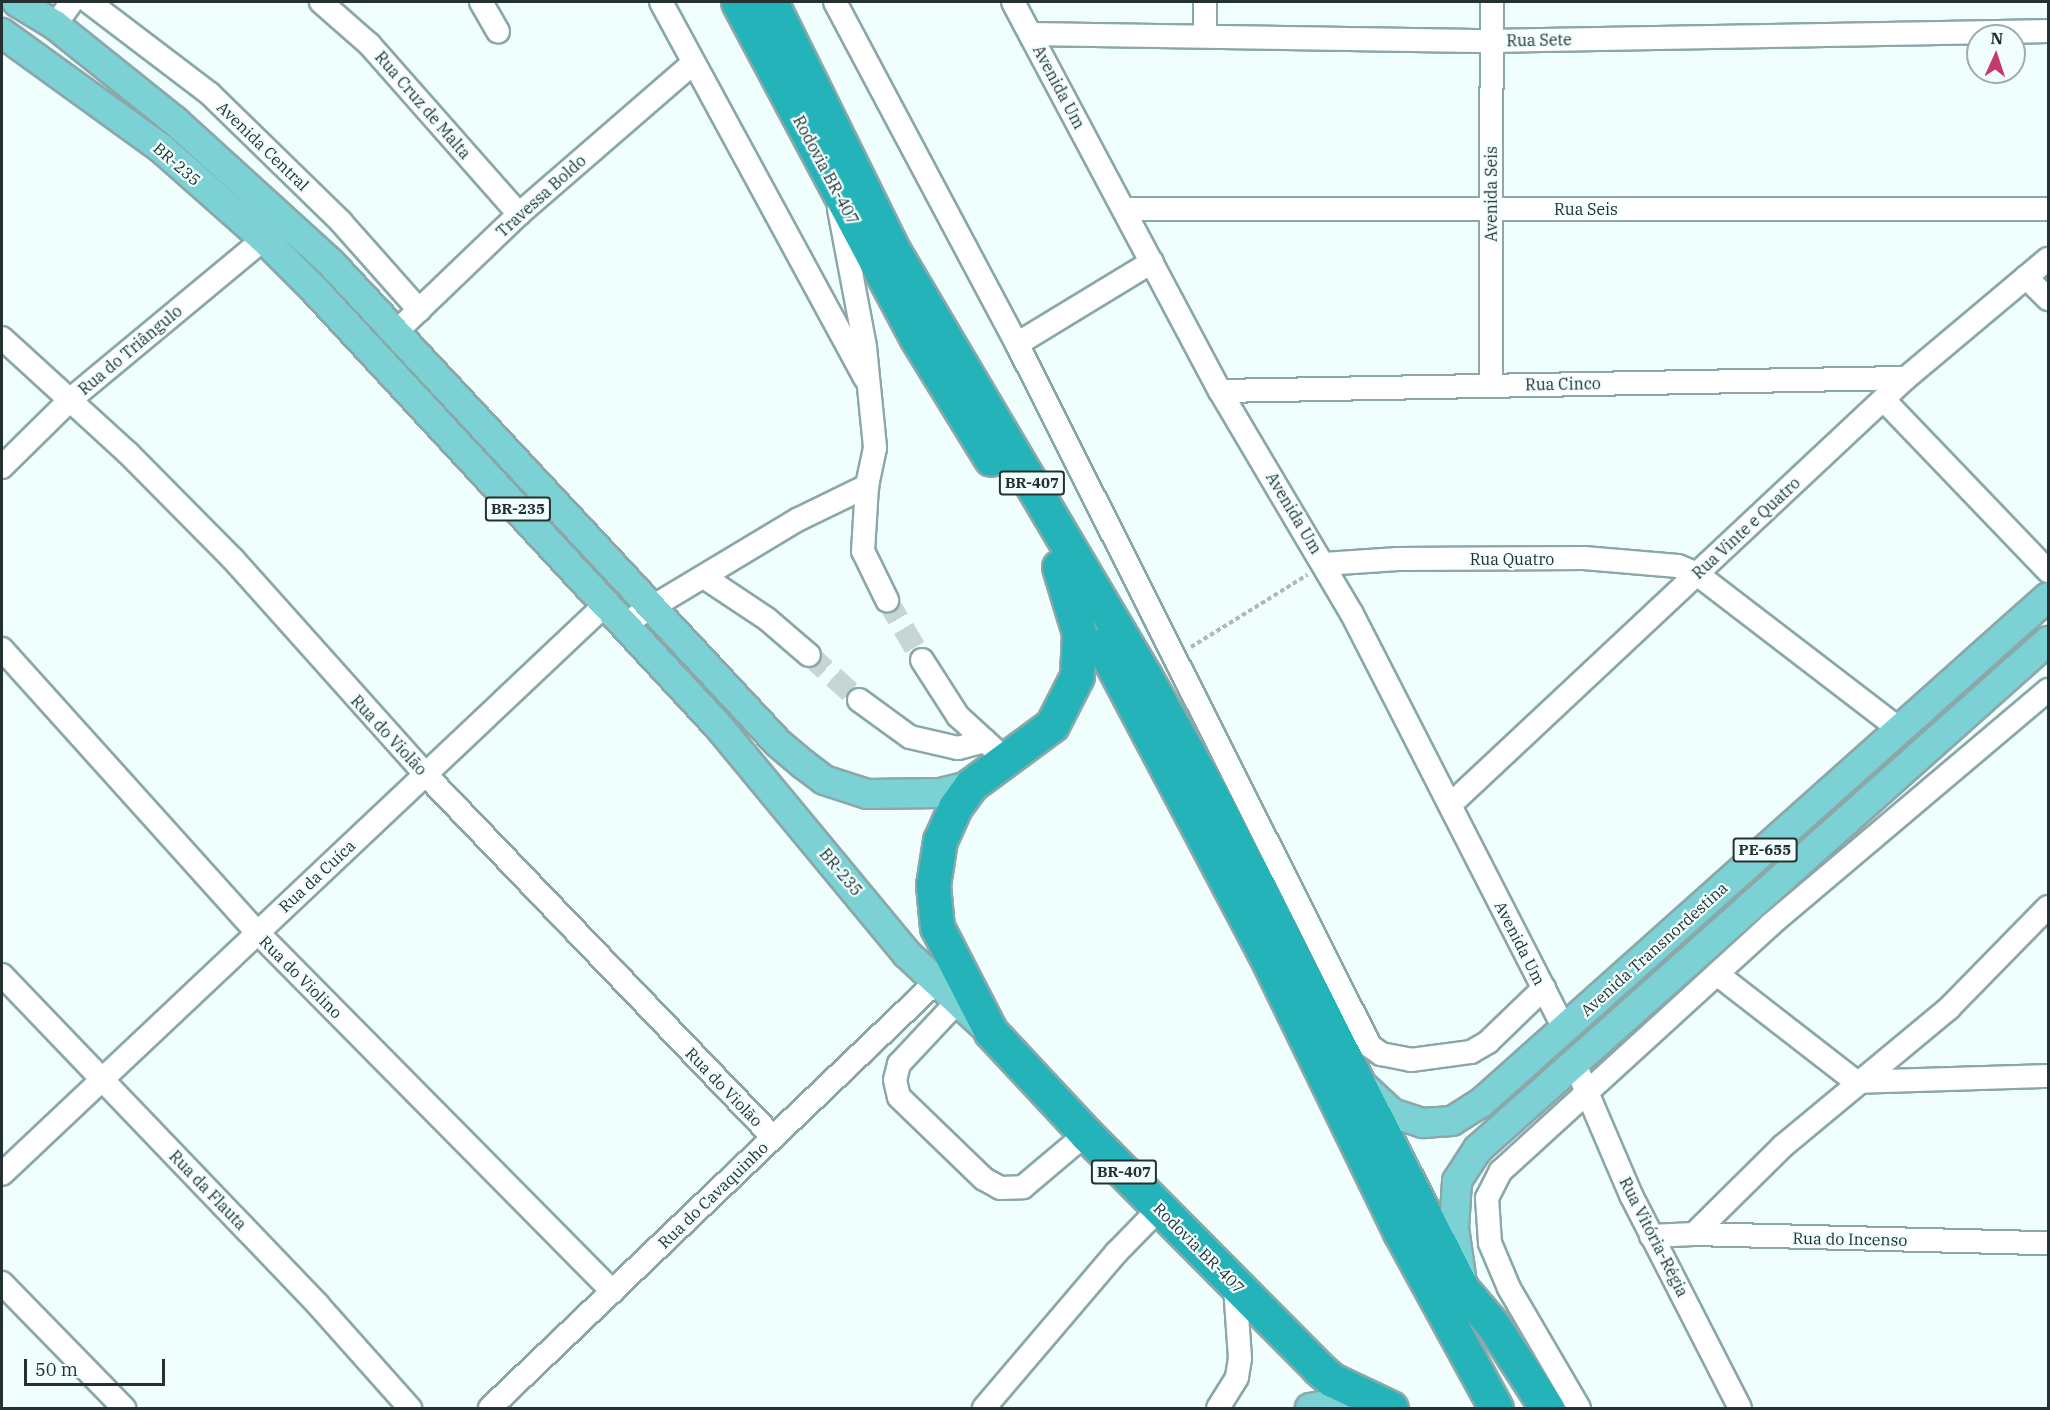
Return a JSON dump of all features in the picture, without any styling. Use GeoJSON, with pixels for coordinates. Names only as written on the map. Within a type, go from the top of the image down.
{"type":"FeatureCollection","features":[{"type":"Feature","properties":{"kind":"highway","name":"Rodovia BR-407"},"geometry":{"type":"LineString","coordinates":[[738,2],[835,190],[916,337],[1059,567]]}},
{"type":"Feature","properties":{"kind":"highway","name":"BR-407"},"geometry":{"type":"LineString","coordinates":[[771,2],[893,250],[1308,957],[1352,1073],[1463,1290],[1493,1325],[1547,1408]]}},
{"type":"Feature","properties":{"kind":"highway"},"geometry":{"type":"LineString","coordinates":[[971,785],[997,751],[1052,725],[1077,676],[1080,633],[1059,567]]}},
{"type":"Feature","properties":{"kind":"highway"},"geometry":{"type":"LineString","coordinates":[[1059,567],[1265,954],[1400,1232],[1496,1408]]}},
{"type":"Feature","properties":{"kind":"highway","name":"Rodovia BR-407"},"geometry":{"type":"LineString","coordinates":[[971,785],[945,825],[933,902],[947,952],[991,1032],[1159,1209],[1325,1374],[1379,1403]]}},
{"type":"Feature","properties":{"kind":"main road","name":"BR-235"},"geometry":{"type":"LineString","coordinates":[[16,2],[55,26],[175,121],[330,262],[778,743],[825,780],[867,794],[940,793],[971,785]]}},
{"type":"Feature","properties":{"kind":"main road","name":"BR-235"},"geometry":{"type":"LineString","coordinates":[[2,33],[160,148],[264,238],[615,614],[754,767],[907,954],[991,1032]]}},
{"type":"Feature","properties":{"kind":"main road","name":"Avenida Transnordestina"},"geometry":{"type":"LineString","coordinates":[[1352,1073],[1372,1098],[1392,1113],[1440,1124],[1481,1103],[2049,597]]}},
{"type":"Feature","properties":{"kind":"main road","name":"Avenida Transnordestina"},"geometry":{"type":"LineString","coordinates":[[1463,1290],[1454,1206],[1465,1165],[1574,1062],[2049,641]]}},
{"type":"Feature","properties":{"kind":"main road"},"geometry":{"type":"LineString","coordinates":[[1310,1408],[1379,1403]]}},
{"type":"Feature","properties":{"kind":"street"},"geometry":{"type":"LineString","coordinates":[[55,26],[72,2]]}},
{"type":"Feature","properties":{"kind":"street","name":"Avenida Central"},"geometry":{"type":"LineString","coordinates":[[89,2],[210,94],[341,222],[419,310]]}},
{"type":"Feature","properties":{"kind":"street","name":"Rua Cruz de Malta"},"geometry":{"type":"LineString","coordinates":[[321,2],[369,44],[519,214]]}},
{"type":"Feature","properties":{"kind":"street"},"geometry":{"type":"LineString","coordinates":[[481,2],[498,31]]}},
{"type":"Feature","properties":{"kind":"street"},"geometry":{"type":"LineString","coordinates":[[661,2],[692,64],[865,378]]}},
{"type":"Feature","properties":{"kind":"street"},"geometry":{"type":"LineString","coordinates":[[834,2],[1017,344],[1175,657],[1308,957],[1370,1046],[1392,1058],[1429,1060],[1471,1052],[1488,1042],[1544,988]]}},
{"type":"Feature","properties":{"kind":"street","name":"Avenida Um"},"geometry":{"type":"LineString","coordinates":[[1013,2],[1220,391],[1324,564],[1564,1029]]}},
{"type":"Feature","properties":{"kind":"street"},"geometry":{"type":"LineString","coordinates":[[1205,2],[1205,36]]}},
{"type":"Feature","properties":{"kind":"street","name":"Avenida Seis"},"geometry":{"type":"LineString","coordinates":[[1491,386],[1492,2]]}},
{"type":"Feature","properties":{"kind":"street","name":"Rua Sete"},"geometry":{"type":"LineString","coordinates":[[1030,34],[1492,40],[2049,31]]}},
{"type":"Feature","properties":{"kind":"street","name":"Travessa Boldo"},"geometry":{"type":"LineString","coordinates":[[396,333],[519,214],[692,64]]}},
{"type":"Feature","properties":{"kind":"street"},"geometry":{"type":"LineString","coordinates":[[835,190],[866,347],[865,378],[875,448],[867,486],[863,551],[887,600]]}},
{"type":"Feature","properties":{"kind":"street","name":"Rua Seis"},"geometry":{"type":"LineString","coordinates":[[1124,209],[2049,209]]}},
{"type":"Feature","properties":{"kind":"street","name":"Rua do Triângulo"},"geometry":{"type":"LineString","coordinates":[[2,467],[71,399],[264,238]]}},
{"type":"Feature","properties":{"kind":"street","name":"Rua Vinte e Quatro"},"geometry":{"type":"LineString","coordinates":[[1450,805],[1906,378],[2049,259]]}},
{"type":"Feature","properties":{"kind":"street"},"geometry":{"type":"LineString","coordinates":[[1017,344],[1152,262]]}},
{"type":"Feature","properties":{"kind":"street"},"geometry":{"type":"LineString","coordinates":[[2026,277],[2049,299]]}},
{"type":"Feature","properties":{"kind":"street","name":"Rua do Violão"},"geometry":{"type":"LineString","coordinates":[[2,338],[71,399],[233,560],[426,775],[773,1137]]}},
{"type":"Feature","properties":{"kind":"street","name":"Rua Cinco"},"geometry":{"type":"LineString","coordinates":[[1220,391],[1906,378]]}},
{"type":"Feature","properties":{"kind":"street"},"geometry":{"type":"LineString","coordinates":[[1884,400],[2049,571]]}},
{"type":"Feature","properties":{"kind":"street","name":"Rua da Cuíca"},"geometry":{"type":"LineString","coordinates":[[2,1174],[426,775],[615,614],[653,607],[799,519],[867,486]]}},
{"type":"Feature","properties":{"kind":"street","name":"Rua Quatro"},"geometry":{"type":"LineString","coordinates":[[1324,564],[1398,559],[1620,558],[1678,566],[1697,574],[1900,730]]}},
{"type":"Feature","properties":{"kind":"street"},"geometry":{"type":"LineString","coordinates":[[704,577],[767,619],[809,655]]}},
{"type":"Feature","properties":{"kind":"street","name":"Rua do Violino"},"geometry":{"type":"LineString","coordinates":[[2,649],[257,932],[613,1292]]}},
{"type":"Feature","properties":{"kind":"street"},"geometry":{"type":"LineString","coordinates":[[922,660],[958,716],[997,751]]}},
{"type":"Feature","properties":{"kind":"street"},"geometry":{"type":"LineString","coordinates":[[1579,1408],[1497,1264],[1486,1216],[1487,1198],[1501,1171],[1587,1096],[1716,974],[1849,857],[2049,690]]}},
{"type":"Feature","properties":{"kind":"street"},"geometry":{"type":"LineString","coordinates":[[859,700],[910,737],[958,748],[997,751]]}},
{"type":"Feature","properties":{"kind":"street"},"geometry":{"type":"LineString","coordinates":[[1694,1234],[1783,1146],[1856,1082],[1949,1008],[2049,907]]}},
{"type":"Feature","properties":{"kind":"street"},"geometry":{"type":"LineString","coordinates":[[1716,974],[1856,1082],[2049,1076]]}},
{"type":"Feature","properties":{"kind":"street","name":"Rua da Flauta"},"geometry":{"type":"LineString","coordinates":[[2,975],[319,1306],[410,1408]]}},
{"type":"Feature","properties":{"kind":"street","name":"Rua do Cavaquinho"},"geometry":{"type":"LineString","coordinates":[[490,1408],[936,982]]}},
{"type":"Feature","properties":{"kind":"street"},"geometry":{"type":"LineString","coordinates":[[958,1001],[899,1065],[895,1080],[899,1097],[984,1179],[1000,1188],[1023,1187],[1086,1134]]}},
{"type":"Feature","properties":{"kind":"street","name":"Rua Vitória-Régia"},"geometry":{"type":"LineString","coordinates":[[1574,1062],[1587,1096],[1651,1236],[1666,1259],[1740,1408]]}},
{"type":"Feature","properties":{"kind":"street"},"geometry":{"type":"LineString","coordinates":[[984,1408],[1116,1253],[1159,1209]]}},
{"type":"Feature","properties":{"kind":"street","name":"Rua do Incenso"},"geometry":{"type":"LineString","coordinates":[[1651,1236],[1694,1234],[2049,1243]]}},
{"type":"Feature","properties":{"kind":"street"},"geometry":{"type":"LineString","coordinates":[[2,1283],[124,1408]]}},
{"type":"Feature","properties":{"kind":"street"},"geometry":{"type":"LineString","coordinates":[[1218,1408],[1237,1377],[1240,1358],[1235,1286]]}},
{"type":"Feature","properties":{"kind":"path"},"geometry":{"type":"LineString","coordinates":[[1175,657],[1324,564]]}},
{"type":"Feature","properties":{"kind":"tunnel"},"geometry":{"type":"LineString","coordinates":[[887,600],[922,660]]}},
{"type":"Feature","properties":{"kind":"tunnel"},"geometry":{"type":"LineString","coordinates":[[809,655],[859,700]]}}]}
